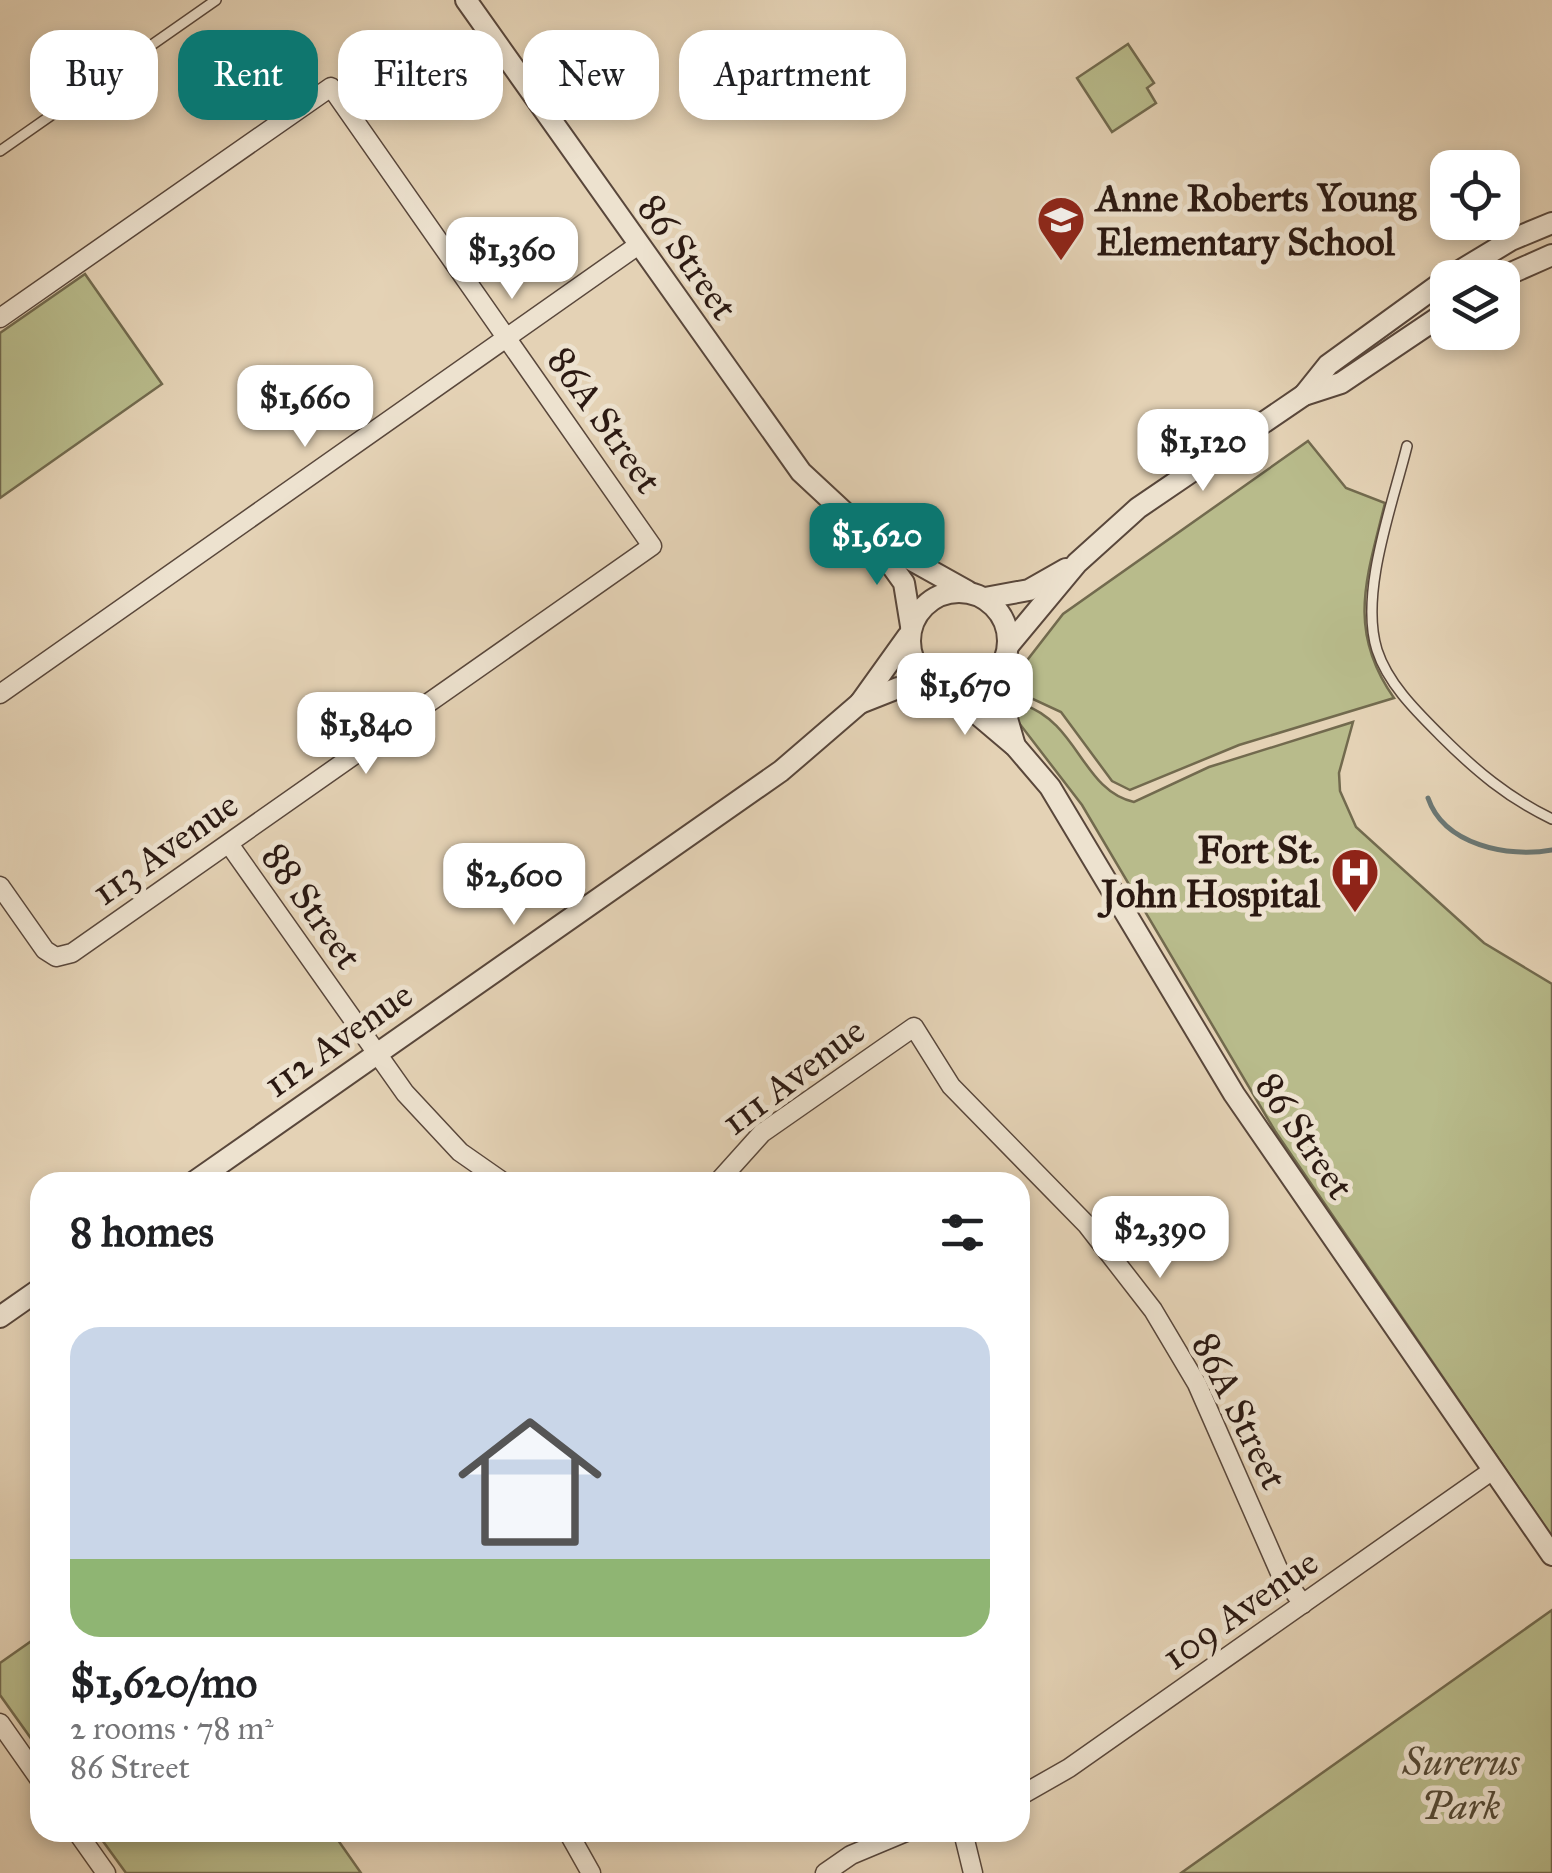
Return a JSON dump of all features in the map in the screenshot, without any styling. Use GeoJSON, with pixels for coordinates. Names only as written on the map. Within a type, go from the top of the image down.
{"type":"FeatureCollection","features":[{"type":"Feature","properties":{"kind":"street","name":"86 Street"},"geometry":{"type":"LineString","coordinates":[[466,0],[801,472],[872,538],[904,583],[910,631]]}},
{"type":"Feature","properties":{"kind":"street","name":"86A Street"},"geometry":{"type":"LineString","coordinates":[[0,318],[331,87],[652,546]]}},
{"type":"Feature","properties":{"kind":"street"},"geometry":{"type":"LineString","coordinates":[[1477,260],[1510,240],[1552,223]]}},
{"type":"Feature","properties":{"kind":"street"},"geometry":{"type":"LineString","coordinates":[[0,694],[637,246]]}},
{"type":"Feature","properties":{"kind":"street"},"geometry":{"type":"LineString","coordinates":[[1520,270],[1552,256]]}},
{"type":"Feature","properties":{"kind":"street"},"geometry":{"type":"LineString","coordinates":[[1304,396],[1328,365],[1430,291]]}},
{"type":"Feature","properties":{"kind":"street"},"geometry":{"type":"LineString","coordinates":[[1076,563],[1029,590],[933,600],[910,631],[916,664],[943,688],[978,687],[1076,563],[1138,508],[1304,396],[1342,383],[1430,323]]}},
{"type":"Feature","properties":{"kind":"street","name":"86 Street"},"geometry":{"type":"LineString","coordinates":[[872,538],[976,595]]}},
{"type":"Feature","properties":{"kind":"street","name":"113 Avenue"},"geometry":{"type":"LineString","coordinates":[[0,886],[45,950],[56,957],[72,953],[652,546]]}},
{"type":"Feature","properties":{"kind":"street"},"geometry":{"type":"LineString","coordinates":[[976,595],[1002,618],[1005,656]]}},
{"type":"Feature","properties":{"kind":"street","name":"112 Avenue"},"geometry":{"type":"LineString","coordinates":[[208,1172],[768,780],[860,703],[910,631]]}},
{"type":"Feature","properties":{"kind":"street","name":"86 Street"},"geometry":{"type":"LineString","coordinates":[[1005,656],[1003,705],[1014,746]]}},
{"type":"Feature","properties":{"kind":"street","name":"112 Avenue"},"geometry":{"type":"LineString","coordinates":[[860,703],[898,688],[943,688]]}},
{"type":"Feature","properties":{"kind":"street","name":"86 Street"},"geometry":{"type":"LineString","coordinates":[[943,688],[1014,746],[1070,816],[1234,1094],[1552,1555]]}},
{"type":"Feature","properties":{"kind":"street","name":"88 Street"},"geometry":{"type":"LineString","coordinates":[[228,844],[430,1124],[490,1172]]}},
{"type":"Feature","properties":{"kind":"street","name":"86A Street"},"geometry":{"type":"LineString","coordinates":[[914,1027],[952,1086],[1087,1225],[1153,1310],[1196,1384],[1280,1573],[1303,1604]]}},
{"type":"Feature","properties":{"kind":"street","name":"111 Avenue"},"geometry":{"type":"LineString","coordinates":[[727,1172],[762,1133],[914,1027]]}},
{"type":"Feature","properties":{"kind":"street"},"geometry":{"type":"LineString","coordinates":[[0,1316],[30,1296]]}},
{"type":"Feature","properties":{"kind":"street","name":"109 Avenue"},"geometry":{"type":"LineString","coordinates":[[1030,1791],[1050,1781],[1493,1470]]}},
{"type":"Feature","properties":{"kind":"street"},"geometry":{"type":"LineString","coordinates":[[0,1723],[30,1766]]}},
{"type":"Feature","properties":{"kind":"street"},"geometry":{"type":"LineString","coordinates":[[84,1842],[106,1873]]}},
{"type":"Feature","properties":{"kind":"street"},"geometry":{"type":"LineString","coordinates":[[574,1842],[592,1873]]}},
{"type":"Feature","properties":{"kind":"street"},"geometry":{"type":"LineString","coordinates":[[825,1873],[851,1855],[882,1842]]}},
{"type":"Feature","properties":{"kind":"street"},"geometry":{"type":"LineString","coordinates":[[965,1842],[973,1873]]}},
{"type":"Feature","properties":{"kind":"lane"},"geometry":{"type":"LineString","coordinates":[[0,151],[216,0]]}},
{"type":"Feature","properties":{"kind":"lane"},"geometry":{"type":"LineString","coordinates":[[1407,446],[1372,604],[1378,654],[1405,698],[1472,767],[1525,806],[1552,819]]}},
{"type":"Feature","properties":{"kind":"green space"},"geometry":{"type":"Polygon","coordinates":[[[1128,44],[1154,83],[1147,88],[1156,103],[1112,132],[1077,78],[1128,44]]]}},
{"type":"Feature","properties":{"kind":"green space"},"geometry":{"type":"Polygon","coordinates":[[[85,274],[162,384],[0,498],[0,333],[85,274]]]}},
{"type":"Feature","properties":{"kind":"green space"},"geometry":{"type":"Polygon","coordinates":[[[1308,441],[1346,488],[1385,503],[1367,579],[1365,626],[1379,673],[1394,698],[1239,745],[1130,790],[1112,781],[1061,712],[1022,694],[1025,663],[1063,614],[1308,441]]]}},
{"type":"Feature","properties":{"kind":"green space"},"geometry":{"type":"Polygon","coordinates":[[[1024,705],[1057,726],[1103,785],[1134,802],[1209,767],[1353,722],[1339,773],[1340,791],[1356,827],[1484,943],[1552,984],[1552,1537],[1275,1131],[1082,805],[1019,723],[1013,708],[1024,705]]]}},
{"type":"Feature","properties":{"kind":"green space","name":"Surerus Park"},"geometry":{"type":"Polygon","coordinates":[[[1552,1610],[1552,1873],[1181,1873],[1552,1610]]]}},
{"type":"Feature","properties":{"kind":"green space"},"geometry":{"type":"Polygon","coordinates":[[[30,1642],[30,1737],[0,1695],[0,1663],[30,1642]]]}},
{"type":"Feature","properties":{"kind":"green space"},"geometry":{"type":"Polygon","coordinates":[[[104,1842],[339,1842],[361,1873],[126,1873],[104,1842]]]}},
{"type":"Feature","properties":{"kind":"waterway"},"geometry":{"type":"LineString","coordinates":[[1428,798],[1448,827],[1480,845],[1516,852],[1552,850]]}},
{"type":"Feature","properties":{"kind":"place","name":"Anne Roberts Young Elementary School"},"geometry":{"type":"Point","coordinates":[1061,262]}},
{"type":"Feature","properties":{"kind":"place","name":"Fort St. John Hospital"},"geometry":{"type":"Point","coordinates":[1355,914]}}]}
